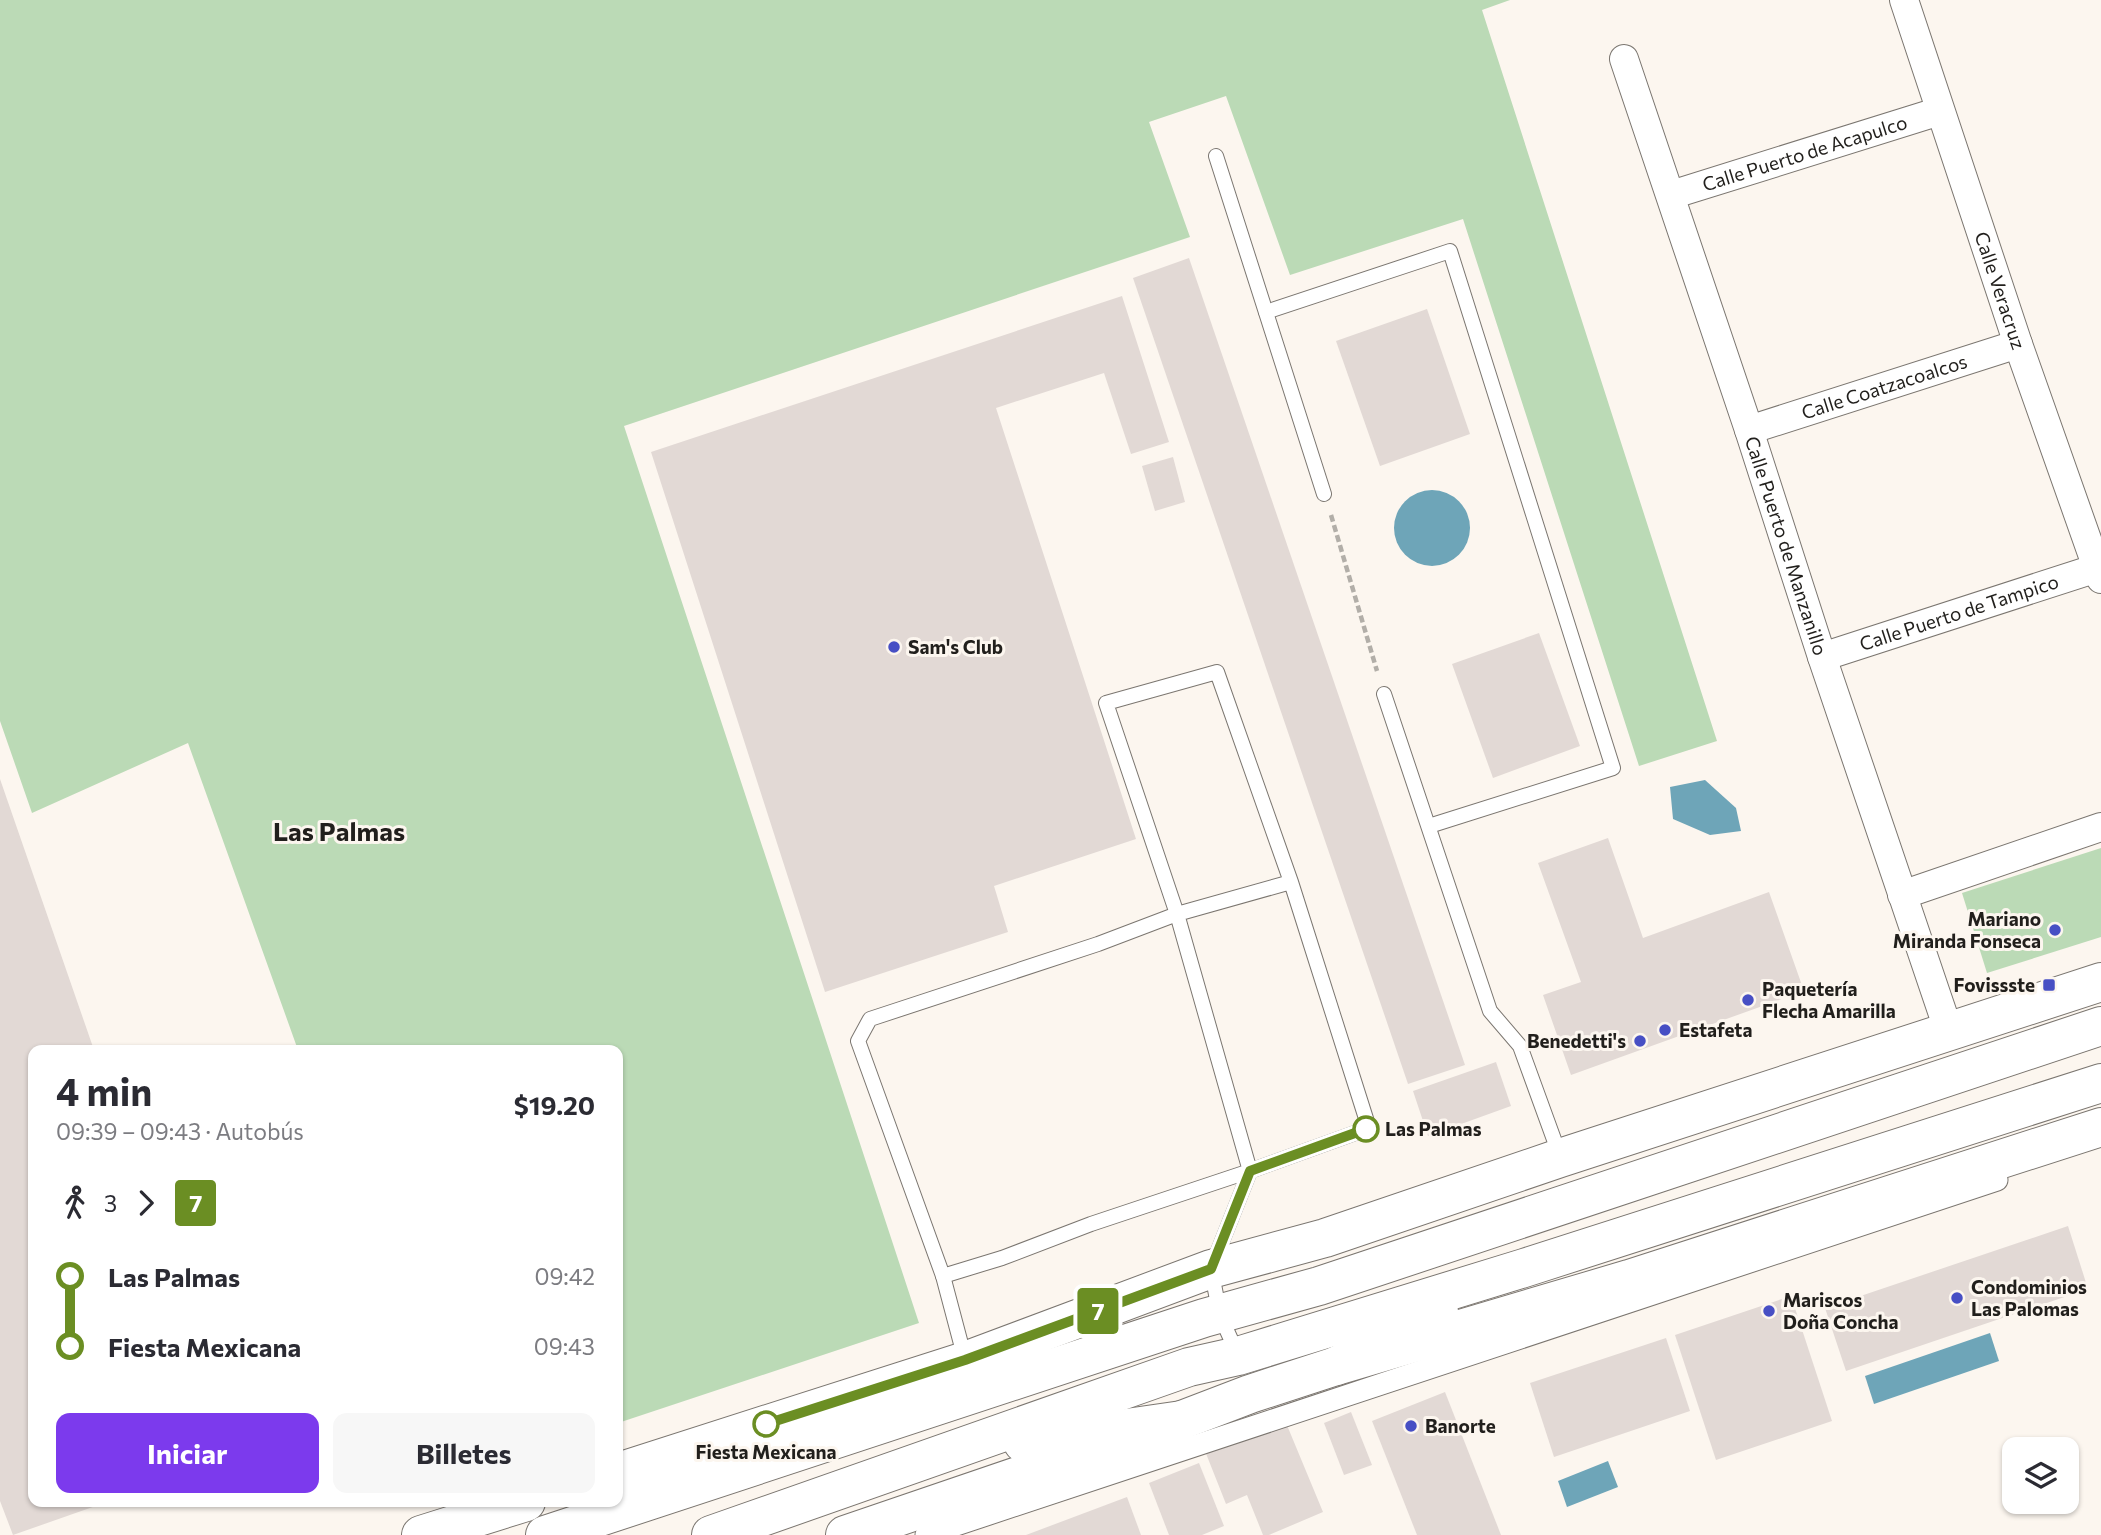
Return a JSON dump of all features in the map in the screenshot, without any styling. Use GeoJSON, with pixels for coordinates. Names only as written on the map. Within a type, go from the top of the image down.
{"type":"FeatureCollection","features":[{"type":"Feature","properties":{"kind":"main road"},"geometry":{"type":"LineString","coordinates":[[623,1470],[965,1360],[1211,1269],[1325,1238],[1560,1157],[2101,982]]}},
{"type":"Feature","properties":{"kind":"main road"},"geometry":{"type":"LineString","coordinates":[[545,1535],[1164,1331],[1319,1286],[2101,1026]]}},
{"type":"Feature","properties":{"kind":"main road"},"geometry":{"type":"LineString","coordinates":[[845,1535],[1182,1420],[1244,1375],[1524,1268],[2101,1083]]}},
{"type":"Feature","properties":{"kind":"main road"},"geometry":{"type":"LineString","coordinates":[[711,1535],[1189,1367],[1244,1375],[1336,1366],[1629,1279],[2101,1127]]}},
{"type":"Feature","properties":{"kind":"main road"},"geometry":{"type":"LineString","coordinates":[[1336,1366],[1524,1268]]}},
{"type":"Feature","properties":{"kind":"main road"},"geometry":{"type":"LineString","coordinates":[[937,1455],[1182,1420]]}},
{"type":"Feature","properties":{"kind":"main road"},"geometry":{"type":"LineString","coordinates":[[421,1535],[510,1507]]}},
{"type":"Feature","properties":{"kind":"street","name":"Calle Veracruz"},"geometry":{"type":"LineString","coordinates":[[1904,0],[2018,344],[2099,573]]}},
{"type":"Feature","properties":{"kind":"street","name":"Calle Puerto de Manzanillo"},"geometry":{"type":"LineString","coordinates":[[1625,59],[1949,1032]]}},
{"type":"Feature","properties":{"kind":"street","name":"Calle Puerto de Acapulco"},"geometry":{"type":"LineString","coordinates":[[1671,195],[1940,111]]}},
{"type":"Feature","properties":{"kind":"street","name":"Calle Coatzacoalcos"},"geometry":{"type":"LineString","coordinates":[[1749,430],[2018,344]]}},
{"type":"Feature","properties":{"kind":"street","name":"Calle Puerto de Tampico"},"geometry":{"type":"LineString","coordinates":[[1822,657],[2099,573]]}},
{"type":"Feature","properties":{"kind":"street"},"geometry":{"type":"LineString","coordinates":[[1902,895],[2101,827]]}},
{"type":"Feature","properties":{"kind":"street"},"geometry":{"type":"LineString","coordinates":[[926,1535],[2101,1146]]}},
{"type":"Feature","properties":{"kind":"lane"},"geometry":{"type":"LineString","coordinates":[[1216,156],[1324,494]]}},
{"type":"Feature","properties":{"kind":"lane"},"geometry":{"type":"LineString","coordinates":[[1266,312],[1450,251],[1613,768],[1429,826]]}},
{"type":"Feature","properties":{"kind":"lane"},"geometry":{"type":"LineString","coordinates":[[943,1276],[1002,1258],[1091,1224],[1250,1171],[1369,1128],[1291,882],[1217,672],[1106,703],[1177,914],[1250,1171],[1211,1269],[1220,1315],[1244,1375]]}},
{"type":"Feature","properties":{"kind":"lane"},"geometry":{"type":"LineString","coordinates":[[1384,694],[1490,1011],[1520,1046],[1560,1157]]}},
{"type":"Feature","properties":{"kind":"lane"},"geometry":{"type":"LineString","coordinates":[[965,1360],[943,1276],[858,1041],[870,1019],[1098,944],[1177,914],[1291,882]]}},
{"type":"Feature","properties":{"kind":"path"},"geometry":{"type":"LineString","coordinates":[[1324,494],[1384,694]]}},
{"type":"Feature","properties":{"kind":"green space"},"geometry":{"type":"Polygon","coordinates":[[[0,0],[1510,0],[1482,10],[1717,741],[1639,766],[1463,219],[1290,275],[1226,96],[1149,122],[1190,237],[624,426],[919,1323],[623,1421],[623,1045],[296,1045],[188,743],[32,813],[0,721],[0,0]]]}},
{"type":"Feature","properties":{"kind":"green space"},"geometry":{"type":"Polygon","coordinates":[[[2101,848],[2101,937],[1987,973],[1962,893],[2101,848]]]}},
{"type":"Feature","properties":{"kind":"water"},"geometry":{"type":"Polygon","coordinates":[[[1432,490],[1447,493],[1459,501],[1467,513],[1470,528],[1467,543],[1459,555],[1447,563],[1432,566],[1417,563],[1405,555],[1397,543],[1394,528],[1397,513],[1405,501],[1417,493],[1432,490]]]}},
{"type":"Feature","properties":{"kind":"water"},"geometry":{"type":"Polygon","coordinates":[[[1705,780],[1736,808],[1741,831],[1710,835],[1673,819],[1670,787],[1705,780]]]}},
{"type":"Feature","properties":{"kind":"water"},"geometry":{"type":"Polygon","coordinates":[[[1990,1333],[1999,1361],[1874,1404],[1865,1376],[1990,1333]]]}},
{"type":"Feature","properties":{"kind":"water"},"geometry":{"type":"Polygon","coordinates":[[[1608,1461],[1618,1487],[1567,1507],[1558,1481],[1608,1461]]]}},
{"type":"Feature","properties":{"kind":"building"},"geometry":{"type":"Polygon","coordinates":[[[1189,258],[1465,1065],[1408,1084],[1133,278],[1189,258]]]}},
{"type":"Feature","properties":{"kind":"building","name":"Sam's Club"},"geometry":{"type":"Polygon","coordinates":[[[1122,296],[1169,442],[1131,454],[1104,373],[996,408],[1136,839],[994,886],[1008,932],[825,992],[651,452],[1122,296]]]}},
{"type":"Feature","properties":{"kind":"building"},"geometry":{"type":"Polygon","coordinates":[[[1427,309],[1470,434],[1380,466],[1336,341],[1427,309]]]}},
{"type":"Feature","properties":{"kind":"building"},"geometry":{"type":"Polygon","coordinates":[[[1173,457],[1185,502],[1155,511],[1142,466],[1173,457]]]}},
{"type":"Feature","properties":{"kind":"building"},"geometry":{"type":"Polygon","coordinates":[[[1539,633],[1580,746],[1493,778],[1452,664],[1539,633]]]}},
{"type":"Feature","properties":{"kind":"building"},"geometry":{"type":"Polygon","coordinates":[[[0,779],[92,1045],[28,1045],[28,1507],[93,1507],[13,1535],[0,1501],[0,779]]]}},
{"type":"Feature","properties":{"kind":"building"},"geometry":{"type":"Polygon","coordinates":[[[1608,838],[1643,938],[1769,892],[1804,991],[1571,1075],[1543,995],[1581,982],[1538,863],[1608,838]]]}},
{"type":"Feature","properties":{"kind":"building"},"geometry":{"type":"Polygon","coordinates":[[[1496,1062],[1511,1106],[1428,1136],[1413,1091],[1496,1062]]]}},
{"type":"Feature","properties":{"kind":"building","name":"Condominios Las Palomas"},"geometry":{"type":"Polygon","coordinates":[[[2068,1226],[2088,1289],[1846,1371],[1825,1308],[2068,1226]]]}},
{"type":"Feature","properties":{"kind":"building"},"geometry":{"type":"Polygon","coordinates":[[[1791,1296],[1832,1421],[1716,1460],[1675,1335],[1791,1296]]]}},
{"type":"Feature","properties":{"kind":"building"},"geometry":{"type":"Polygon","coordinates":[[[1666,1338],[1690,1411],[1554,1457],[1530,1383],[1666,1338]]]}},
{"type":"Feature","properties":{"kind":"building"},"geometry":{"type":"Polygon","coordinates":[[[1445,1392],[1501,1535],[1417,1535],[1372,1421],[1445,1392]]]}},
{"type":"Feature","properties":{"kind":"building"},"geometry":{"type":"Polygon","coordinates":[[[1351,1412],[1372,1465],[1344,1475],[1324,1423],[1351,1412]]]}},
{"type":"Feature","properties":{"kind":"building"},"geometry":{"type":"Polygon","coordinates":[[[1284,1418],[1323,1512],[1269,1535],[1263,1535],[1247,1495],[1226,1504],[1205,1451],[1284,1418]]]}},
{"type":"Feature","properties":{"kind":"building"},"geometry":{"type":"Polygon","coordinates":[[[1199,1463],[1224,1526],[1202,1535],[1169,1535],[1149,1483],[1199,1463]]]}},
{"type":"Feature","properties":{"kind":"building"},"geometry":{"type":"Polygon","coordinates":[[[1127,1497],[1141,1535],[1026,1535],[1127,1497]]]}},
{"type":"Feature","properties":{"kind":"bus line","name":"7"},"geometry":{"type":"LineString","coordinates":[[766,1424],[965,1360],[1211,1269],[1250,1171],[1366,1129]]}},
{"type":"Feature","properties":{"kind":"place","name":"Sam's Club"},"geometry":{"type":"Point","coordinates":[894,647]}},
{"type":"Feature","properties":{"kind":"place","name":"Mariano Miranda Fonseca"},"geometry":{"type":"Point","coordinates":[2055,930]}},
{"type":"Feature","properties":{"kind":"place","name":"Fovissste"},"geometry":{"type":"Point","coordinates":[2049,985]}},
{"type":"Feature","properties":{"kind":"place","name":"Paquetería Flecha Amarilla"},"geometry":{"type":"Point","coordinates":[1748,1000]}},
{"type":"Feature","properties":{"kind":"place","name":"Estafeta"},"geometry":{"type":"Point","coordinates":[1665,1030]}},
{"type":"Feature","properties":{"kind":"place","name":"Benedetti's"},"geometry":{"type":"Point","coordinates":[1640,1041]}},
{"type":"Feature","properties":{"kind":"place","name":"Las Palmas"},"geometry":{"type":"Point","coordinates":[1366,1129]}},
{"type":"Feature","properties":{"kind":"place","name":"Condominios Las Palomas"},"geometry":{"type":"Point","coordinates":[1957,1298]}},
{"type":"Feature","properties":{"kind":"place","name":"Mariscos Doña Concha"},"geometry":{"type":"Point","coordinates":[1769,1311]}},
{"type":"Feature","properties":{"kind":"place","name":"Fiesta Mexicana"},"geometry":{"type":"Point","coordinates":[766,1424]}},
{"type":"Feature","properties":{"kind":"place","name":"Banorte"},"geometry":{"type":"Point","coordinates":[1411,1426]}},
{"type":"Feature","properties":{"kind":"district","name":"Las Palmas"},"geometry":{"type":"Point","coordinates":[339,832]}}]}
